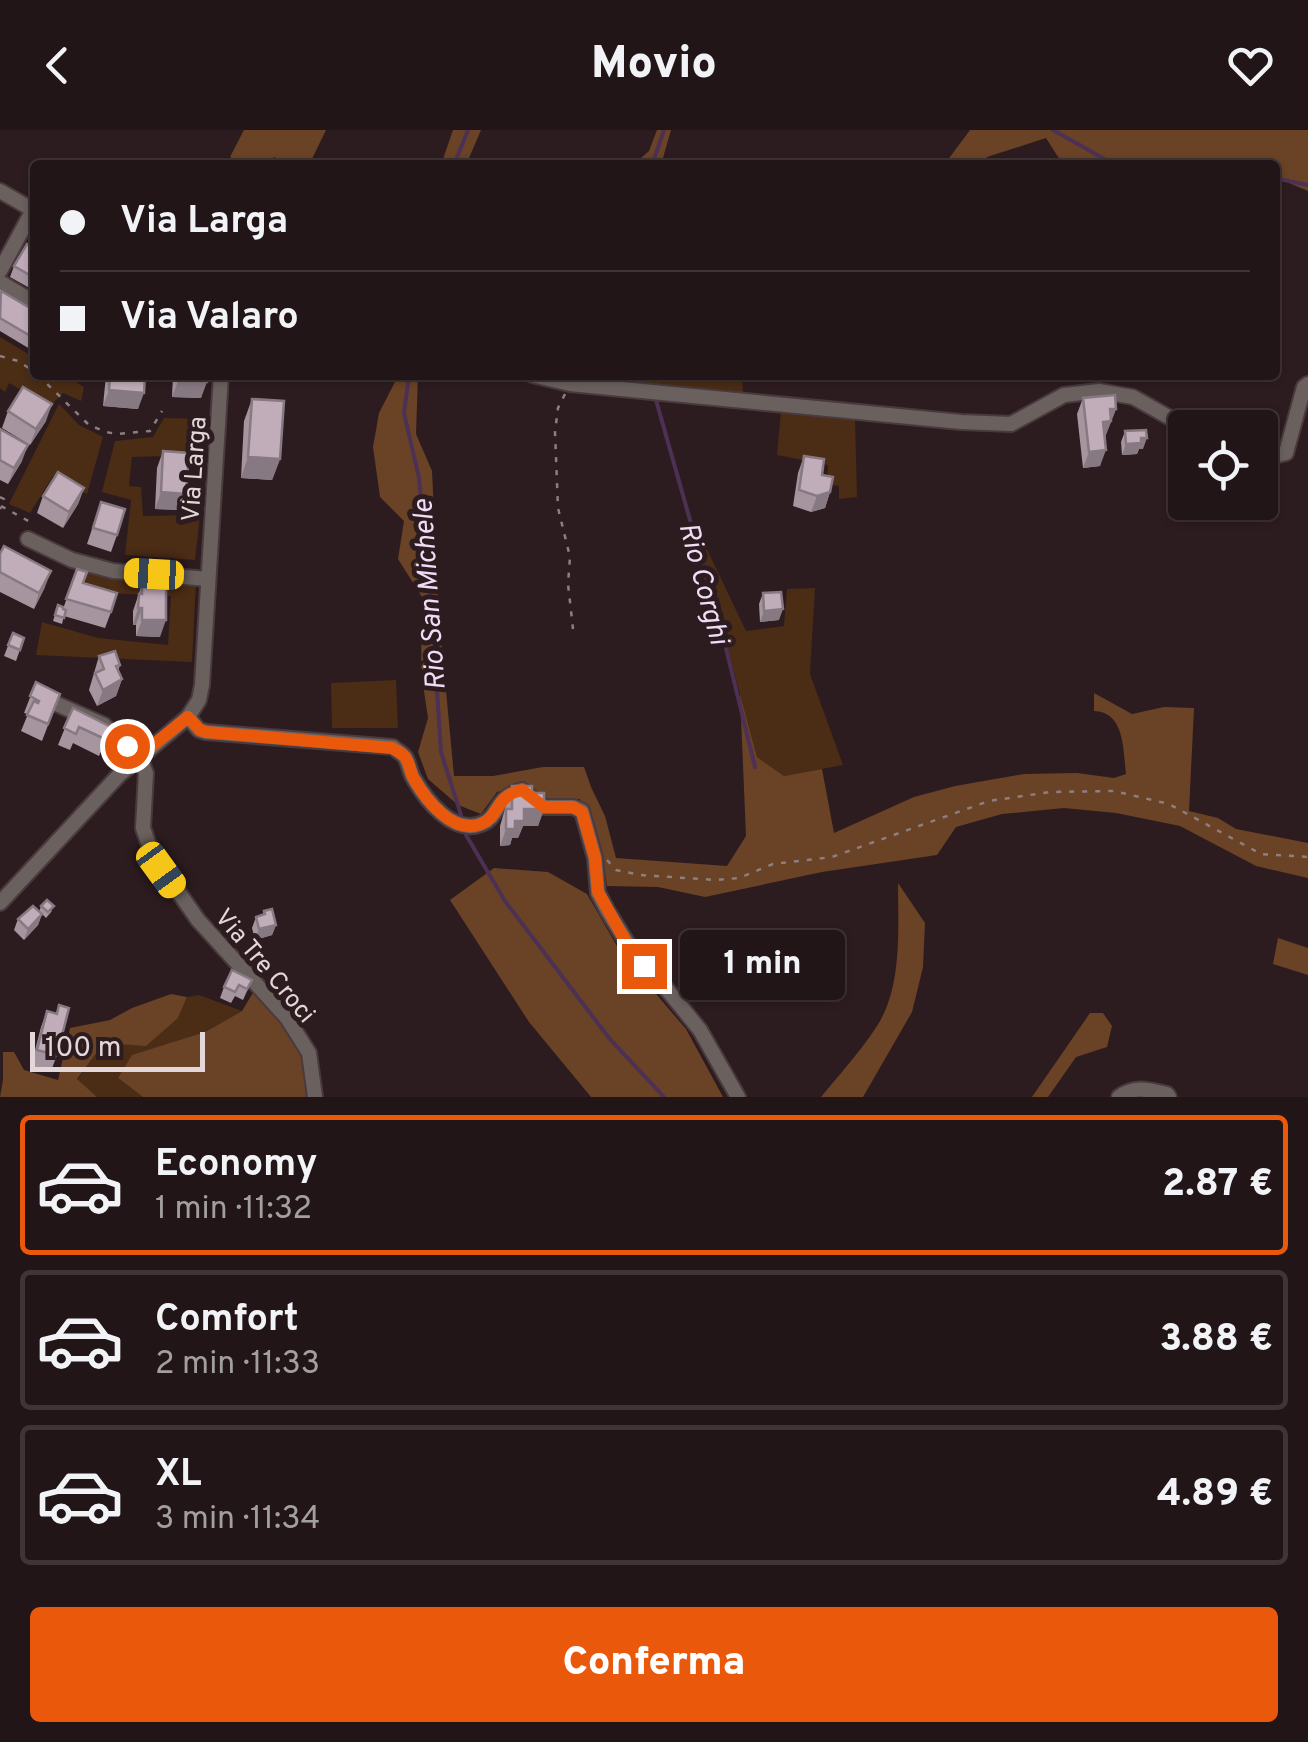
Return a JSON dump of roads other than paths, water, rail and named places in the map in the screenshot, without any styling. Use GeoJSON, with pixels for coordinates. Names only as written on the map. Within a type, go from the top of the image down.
{"type":"FeatureCollection","features":[{"type":"Feature","properties":{"kind":"street"},"geometry":{"type":"LineString","coordinates":[[0,191],[30,208]]}},
{"type":"Feature","properties":{"kind":"street"},"geometry":{"type":"LineString","coordinates":[[0,270],[30,217]]}},
{"type":"Feature","properties":{"kind":"street"},"geometry":{"type":"LineString","coordinates":[[0,282],[30,300]]}},
{"type":"Feature","properties":{"kind":"street","name":"Via Larga"},"geometry":{"type":"LineString","coordinates":[[188,717],[199,700],[202,685],[221,380]]}},
{"type":"Feature","properties":{"kind":"street"},"geometry":{"type":"LineString","coordinates":[[553,380],[1012,424],[1064,394],[1098,391],[1133,397],[1168,417]]}},
{"type":"Feature","properties":{"kind":"street"},"geometry":{"type":"LineString","coordinates":[[1278,456],[1286,454],[1308,384]]}},
{"type":"Feature","properties":{"kind":"street"},"geometry":{"type":"LineString","coordinates":[[28,539],[72,560],[113,572],[208,578]]}},
{"type":"Feature","properties":{"kind":"street"},"geometry":{"type":"LineString","coordinates":[[59,704],[104,725],[137,758]]}},
{"type":"Feature","properties":{"kind":"street"},"geometry":{"type":"LineString","coordinates":[[0,903],[106,788],[188,717],[206,732],[392,748],[406,758],[412,777],[426,796],[454,823],[480,825],[492,816],[500,801],[522,790],[544,807],[573,807],[582,812],[592,843],[598,892],[607,910],[644,966],[700,1030],[738,1097]]}},
{"type":"Feature","properties":{"kind":"street","name":"Via Tre Croci"},"geometry":{"type":"LineString","coordinates":[[137,758],[146,773],[143,828],[152,854],[198,920],[287,1018],[309,1053],[315,1097]]}},
{"type":"Feature","properties":{"kind":"street"},"geometry":{"type":"LineString","coordinates":[[1119,1097],[1139,1088],[1169,1097]]}},
{"type":"Feature","properties":{"kind":"waterway","name":"Rio San Michele"},"geometry":{"type":"LineString","coordinates":[[456,160],[468,130]]}},
{"type":"Feature","properties":{"kind":"waterway","name":"Rio Corghi"},"geometry":{"type":"LineString","coordinates":[[654,160],[664,130]]}},
{"type":"Feature","properties":{"kind":"waterway"},"geometry":{"type":"LineString","coordinates":[[1053,130],[1106,160]]}},
{"type":"Feature","properties":{"kind":"waterway"},"geometry":{"type":"LineString","coordinates":[[1280,179],[1308,185]]}},
{"type":"Feature","properties":{"kind":"waterway","name":"Rio San Michele"},"geometry":{"type":"LineString","coordinates":[[408,380],[404,413],[419,478],[441,752],[461,815]]}},
{"type":"Feature","properties":{"kind":"waterway","name":"Rio Corghi"},"geometry":{"type":"LineString","coordinates":[[656,400],[724,640],[755,767]]}},
{"type":"Feature","properties":{"kind":"waterway","name":"Rio San Michele"},"geometry":{"type":"LineString","coordinates":[[466,835],[505,901],[609,1038],[664,1097]]}}]}
